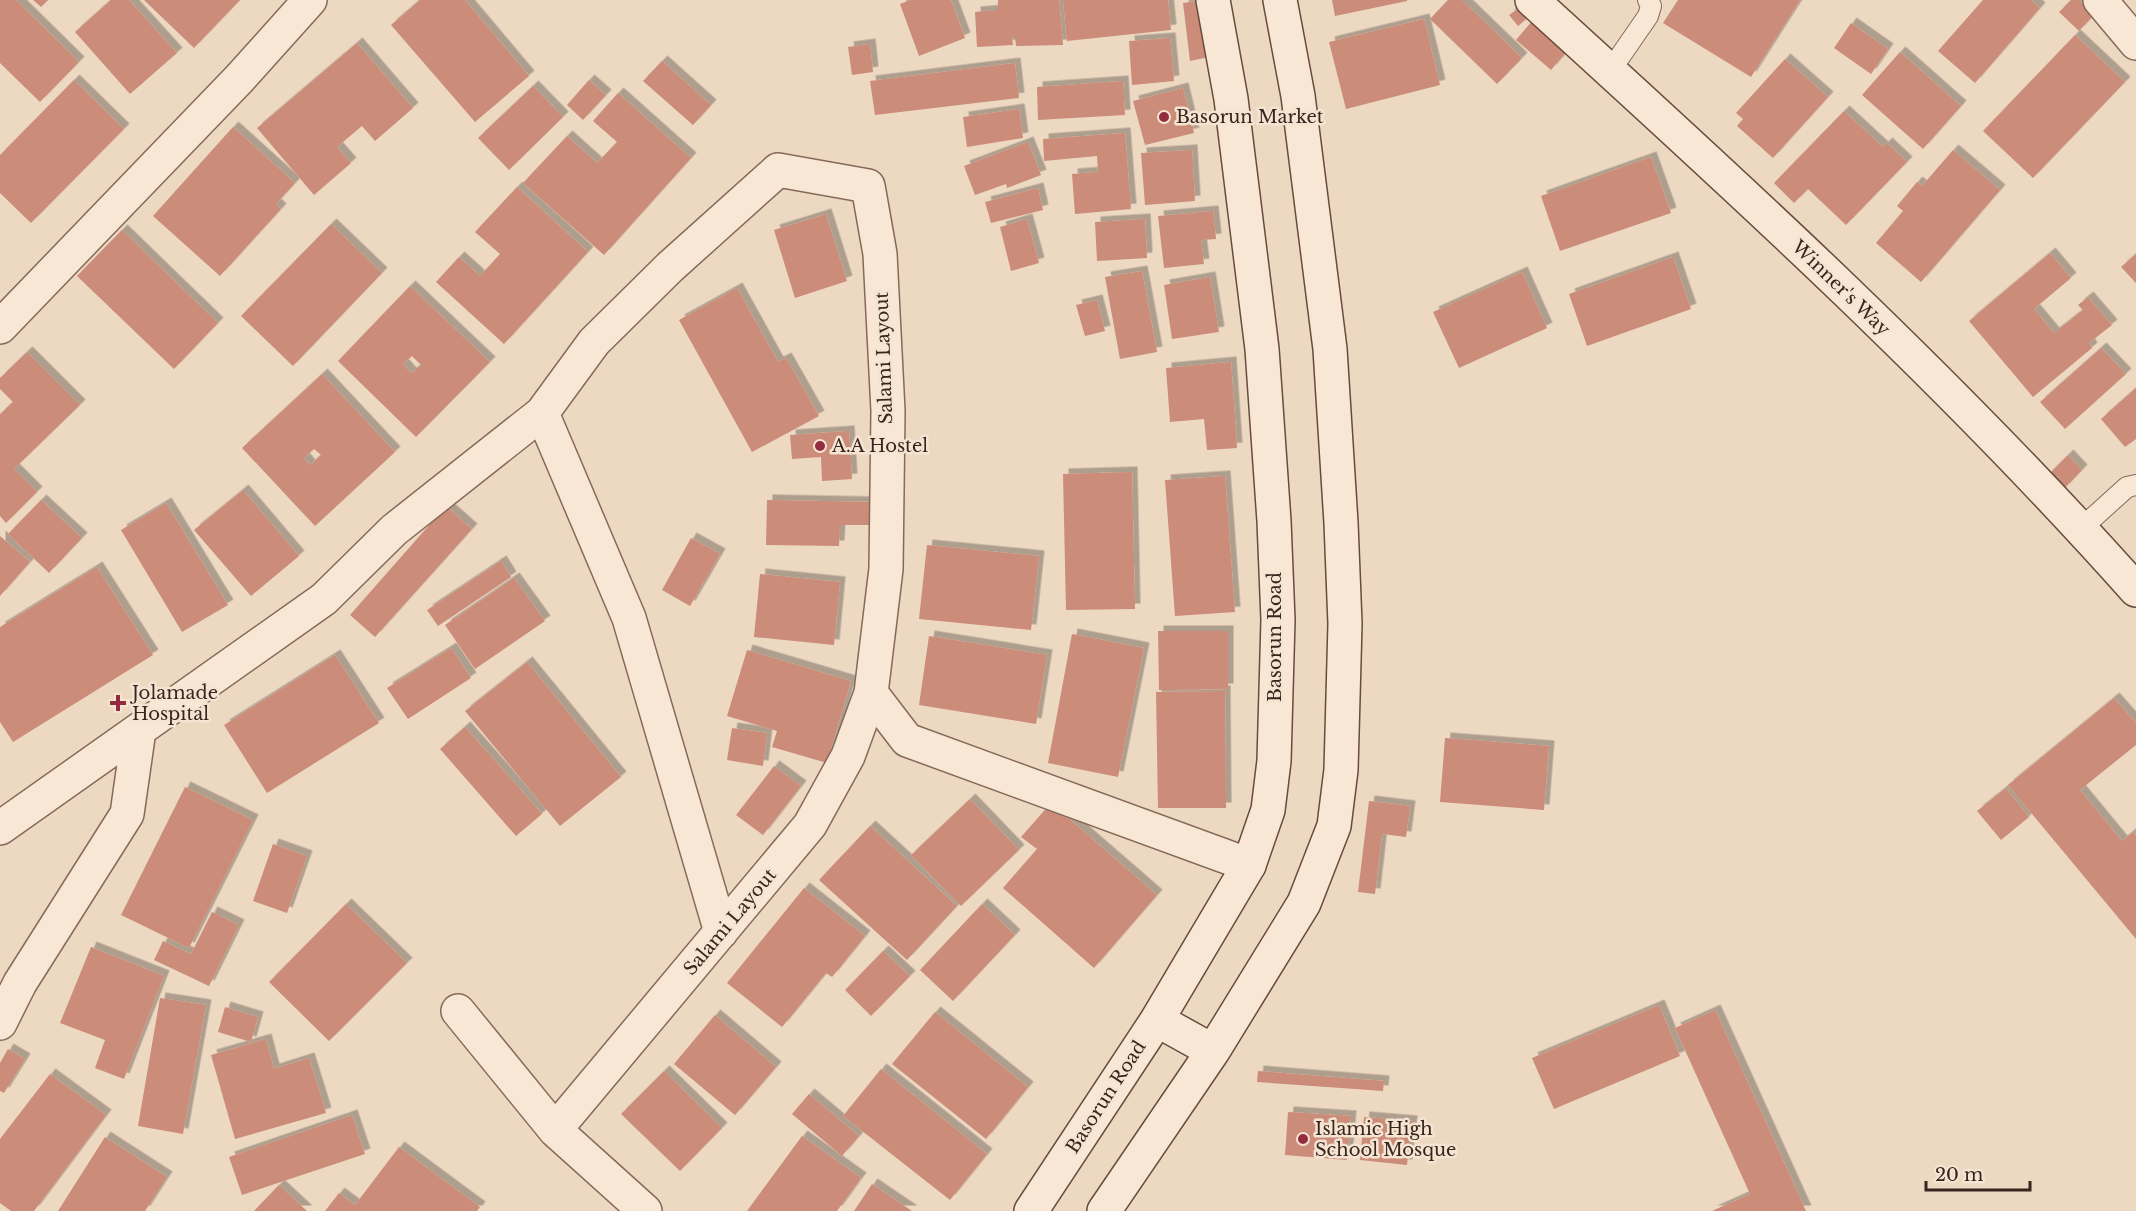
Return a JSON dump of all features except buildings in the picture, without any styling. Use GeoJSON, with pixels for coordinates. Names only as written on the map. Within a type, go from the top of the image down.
{"type":"FeatureCollection","features":[{"type":"Feature","properties":{"kind":"street"},"geometry":{"type":"LineString","coordinates":[[0,327],[231,87],[310,0]]}},
{"type":"Feature","properties":{"kind":"street","name":"Basorun Road"},"geometry":{"type":"LineString","coordinates":[[1031,1211],[1156,1020],[1249,865],[1268,810],[1274,761],[1278,620],[1274,521],[1262,349],[1231,99],[1213,0]]}},
{"type":"Feature","properties":{"kind":"street"},"geometry":{"type":"LineString","coordinates":[[1104,1211],[1213,1051],[1304,903],[1334,826],[1341,770],[1345,613],[1330,349],[1298,96],[1280,0]]}},
{"type":"Feature","properties":{"kind":"street","name":"Winner's Way"},"geometry":{"type":"LineString","coordinates":[[1532,0],[1709,161],[1946,388],[2079,526],[2136,590]]}},
{"type":"Feature","properties":{"kind":"street"},"geometry":{"type":"LineString","coordinates":[[2100,0],[2136,43]]}},
{"type":"Feature","properties":{"kind":"street","name":"Salami Layout"},"geometry":{"type":"LineString","coordinates":[[542,413],[594,342],[670,267],[778,170],[868,186],[880,254],[888,411],[886,569],[871,693],[848,756],[810,825],[555,1130]]}},
{"type":"Feature","properties":{"kind":"street"},"geometry":{"type":"LineString","coordinates":[[0,828],[324,599],[394,530],[542,413],[629,618],[721,932]]}},
{"type":"Feature","properties":{"kind":"street"},"geometry":{"type":"LineString","coordinates":[[871,693],[907,740],[1249,865]]}},
{"type":"Feature","properties":{"kind":"street"},"geometry":{"type":"LineString","coordinates":[[0,1023],[20,983],[127,814],[139,730]]}},
{"type":"Feature","properties":{"kind":"street"},"geometry":{"type":"LineString","coordinates":[[458,1011],[555,1130],[645,1211]]}},
{"type":"Feature","properties":{"kind":"street"},"geometry":{"type":"LineString","coordinates":[[1156,1020],[1213,1051]]}},
{"type":"Feature","properties":{"kind":"lane"},"geometry":{"type":"LineString","coordinates":[[1610,71],[1648,16],[1651,6],[1648,0]]}},
{"type":"Feature","properties":{"kind":"lane"},"geometry":{"type":"LineString","coordinates":[[2079,526],[2086,524],[2127,487],[2136,485]]}},
{"type":"Feature","properties":{"kind":"place","name":"Basorun Market"},"geometry":{"type":"Point","coordinates":[1164,117]}},
{"type":"Feature","properties":{"kind":"place","name":"A.A Hostel"},"geometry":{"type":"Point","coordinates":[820,446]}},
{"type":"Feature","properties":{"kind":"place","name":"Jolamade Hospital"},"geometry":{"type":"Point","coordinates":[118,703]}},
{"type":"Feature","properties":{"kind":"place","name":"Islamic High School Mosque"},"geometry":{"type":"Point","coordinates":[1303,1139]}}]}
